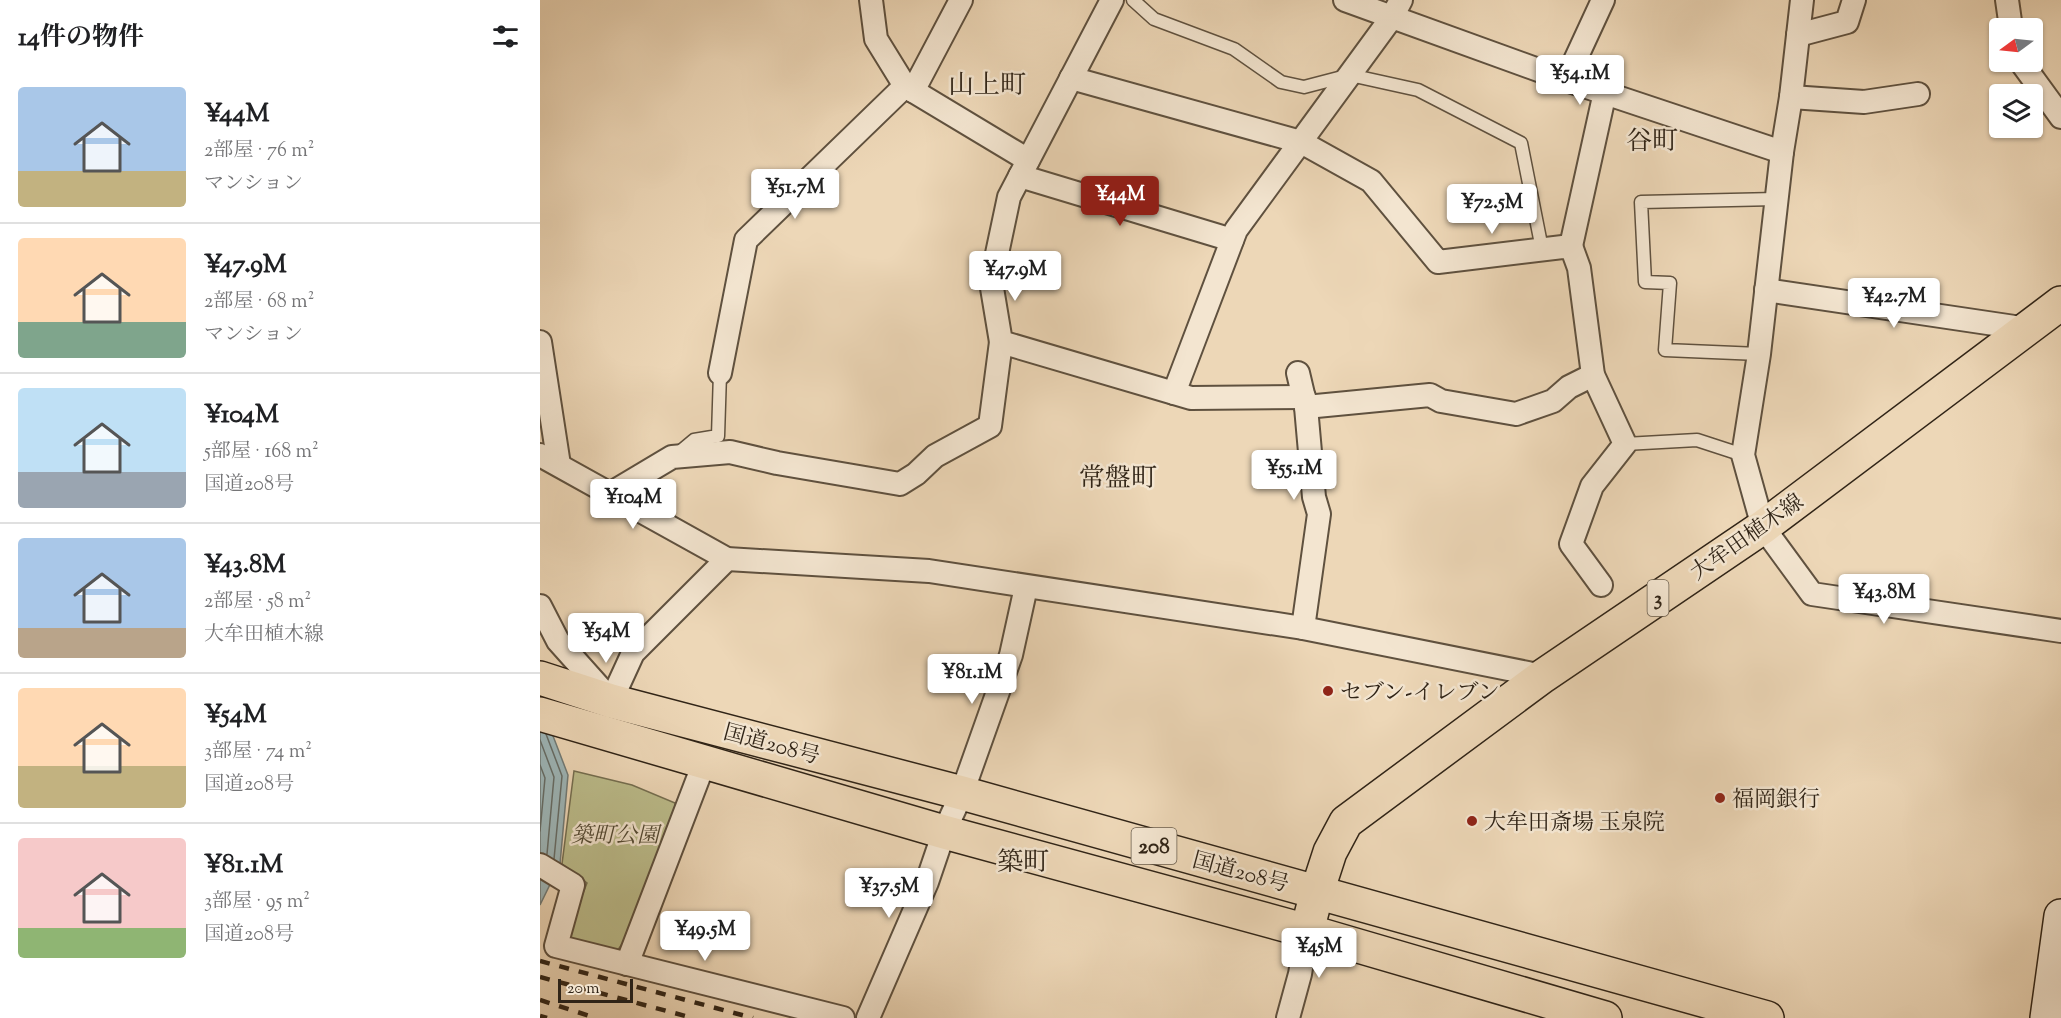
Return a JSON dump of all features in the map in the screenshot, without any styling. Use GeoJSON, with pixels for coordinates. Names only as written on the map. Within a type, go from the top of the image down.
{"type":"FeatureCollection","features":[{"type":"Feature","properties":{"kind":"main road","name":"大牟田植木線"},"geometry":{"type":"LineString","coordinates":[[1307,931],[1330,852],[1347,822],[1543,676],[1763,527],[2061,303]]}},
{"type":"Feature","properties":{"kind":"main road","name":"国道208号"},"geometry":{"type":"LineString","coordinates":[[540,678],[611,701],[962,793],[1767,1018]]}},
{"type":"Feature","properties":{"kind":"main road","name":"国道208号"},"geometry":{"type":"LineString","coordinates":[[545,715],[944,832],[1307,931],[1605,1018]]}},
{"type":"Feature","properties":{"kind":"street"},"geometry":{"type":"LineString","coordinates":[[871,0],[876,39],[909,88],[1024,168],[1232,240]]}},
{"type":"Feature","properties":{"kind":"street"},"geometry":{"type":"LineString","coordinates":[[720,373],[746,240],[909,88],[961,0]]}},
{"type":"Feature","properties":{"kind":"street"},"geometry":{"type":"LineString","coordinates":[[610,494],[672,457],[730,452],[777,463],[900,484],[916,474],[935,456],[990,426],[1001,342],[991,282],[1009,196],[1112,0]]}},
{"type":"Feature","properties":{"kind":"street"},"geometry":{"type":"LineString","coordinates":[[1345,0],[1397,9],[1566,80],[1782,152]]}},
{"type":"Feature","properties":{"kind":"street"},"geometry":{"type":"LineString","coordinates":[[1566,80],[1603,0]]}},
{"type":"Feature","properties":{"kind":"street"},"geometry":{"type":"LineString","coordinates":[[1802,0],[1759,354],[1743,455],[1763,527],[1812,594],[2061,631]]}},
{"type":"Feature","properties":{"kind":"street"},"geometry":{"type":"LineString","coordinates":[[1798,35],[1847,22],[1854,0]]}},
{"type":"Feature","properties":{"kind":"street"},"geometry":{"type":"LineString","coordinates":[[2007,0],[2010,18]]}},
{"type":"Feature","properties":{"kind":"street"},"geometry":{"type":"LineString","coordinates":[[1174,393],[1236,230],[1397,9]]}},
{"type":"Feature","properties":{"kind":"street"},"geometry":{"type":"LineString","coordinates":[[2028,72],[2061,117]]}},
{"type":"Feature","properties":{"kind":"street"},"geometry":{"type":"LineString","coordinates":[[1071,78],[1301,142],[1371,181],[1438,262],[1570,246]]}},
{"type":"Feature","properties":{"kind":"street"},"geometry":{"type":"LineString","coordinates":[[1601,585],[1571,544],[1592,486],[1625,444],[1593,375],[1579,268],[1570,246],[1605,92]]}},
{"type":"Feature","properties":{"kind":"street"},"geometry":{"type":"LineString","coordinates":[[1791,97],[1864,102],[1918,94]]}},
{"type":"Feature","properties":{"kind":"street"},"geometry":{"type":"LineString","coordinates":[[1766,290],[2028,329]]}},
{"type":"Feature","properties":{"kind":"street"},"geometry":{"type":"LineString","coordinates":[[540,342],[550,460],[727,559],[929,571],[1303,628],[1543,676]]}},
{"type":"Feature","properties":{"kind":"street"},"geometry":{"type":"LineString","coordinates":[[1001,342],[1191,398],[1305,402],[1430,394],[1441,401],[1516,414],[1553,401],[1569,387],[1593,375]]}},
{"type":"Feature","properties":{"kind":"street"},"geometry":{"type":"LineString","coordinates":[[1298,373],[1305,402],[1314,497],[1318,514],[1303,628]]}},
{"type":"Feature","properties":{"kind":"street"},"geometry":{"type":"LineString","coordinates":[[604,734],[611,701],[633,653],[727,559]]}},
{"type":"Feature","properties":{"kind":"street"},"geometry":{"type":"LineString","coordinates":[[868,1018],[927,882],[944,832],[962,793],[1011,656],[1026,587]]}},
{"type":"Feature","properties":{"kind":"street"},"geometry":{"type":"LineString","coordinates":[[540,606],[558,641],[611,701]]}},
{"type":"Feature","properties":{"kind":"street"},"geometry":{"type":"LineString","coordinates":[[627,964],[704,763]]}},
{"type":"Feature","properties":{"kind":"street"},"geometry":{"type":"LineString","coordinates":[[550,870],[573,885],[556,946],[843,1018]]}},
{"type":"Feature","properties":{"kind":"street"},"geometry":{"type":"LineString","coordinates":[[2047,1018],[2061,916]]}},
{"type":"Feature","properties":{"kind":"street"},"geometry":{"type":"LineString","coordinates":[[1288,1018],[1300,974],[1307,931]]}},
{"type":"Feature","properties":{"kind":"lane"},"geometry":{"type":"LineString","coordinates":[[1133,0],[1154,19],[1234,49],[1281,82],[1304,87],[1350,75],[1418,90],[1521,144],[1542,249]]}},
{"type":"Feature","properties":{"kind":"lane"},"geometry":{"type":"LineString","coordinates":[[1759,354],[1665,350],[1670,283],[1645,282],[1641,202],[1776,200]]}},
{"type":"Feature","properties":{"kind":"lane"},"geometry":{"type":"LineString","coordinates":[[672,457],[694,440],[718,436],[720,373]]}},
{"type":"Feature","properties":{"kind":"lane"},"geometry":{"type":"LineString","coordinates":[[1625,444],[1697,440],[1743,455]]}},
{"type":"Feature","properties":{"kind":"green space","name":"築町公園"},"geometry":{"type":"Polygon","coordinates":[[[574,771],[632,785],[675,803],[674,818],[625,940],[617,951],[570,938],[572,921],[587,883],[562,864],[574,771]]]}},
{"type":"Feature","properties":{"kind":"water"},"geometry":{"type":"Polygon","coordinates":[[[540,702],[568,775],[560,864],[540,905],[540,702]]]}},
{"type":"Feature","properties":{"kind":"railway"},"geometry":{"type":"LineString","coordinates":[[540,961],[753,1018]]}},
{"type":"Feature","properties":{"kind":"railway"},"geometry":{"type":"LineString","coordinates":[[540,977],[693,1018]]}},
{"type":"Feature","properties":{"kind":"railway"},"geometry":{"type":"LineString","coordinates":[[540,1000],[596,1018]]}},
{"type":"Feature","properties":{"kind":"railway"},"geometry":{"type":"LineString","coordinates":[[540,1016],[547,1018]]}},
{"type":"Feature","properties":{"kind":"place","name":"セブン-イレブン"},"geometry":{"type":"Point","coordinates":[1328,691]}},
{"type":"Feature","properties":{"kind":"place","name":"福岡銀行"},"geometry":{"type":"Point","coordinates":[1720,798]}},
{"type":"Feature","properties":{"kind":"place","name":"大牟田斎場 玉泉院"},"geometry":{"type":"Point","coordinates":[1472,821]}},
{"type":"Feature","properties":{"kind":"district","name":"山上町"},"geometry":{"type":"Point","coordinates":[987,84]}},
{"type":"Feature","properties":{"kind":"district","name":"谷町"},"geometry":{"type":"Point","coordinates":[1652,140]}},
{"type":"Feature","properties":{"kind":"district","name":"常盤町"},"geometry":{"type":"Point","coordinates":[1118,477]}},
{"type":"Feature","properties":{"kind":"district","name":"築町"},"geometry":{"type":"Point","coordinates":[1023,861]}}]}
